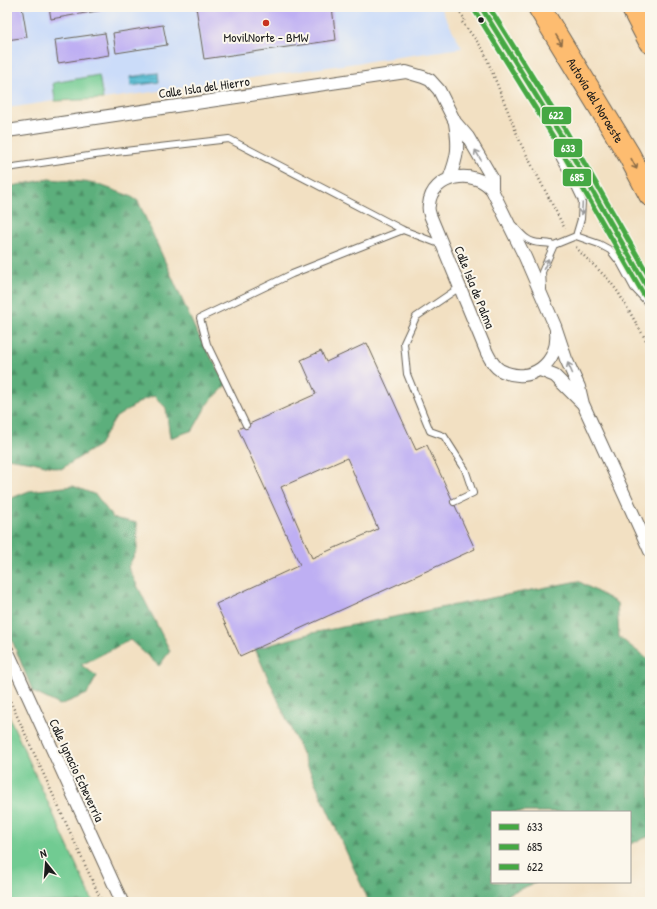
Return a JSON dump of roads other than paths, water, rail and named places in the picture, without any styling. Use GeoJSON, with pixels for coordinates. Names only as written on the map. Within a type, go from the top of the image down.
{"type":"FeatureCollection","features":[{"type":"Feature","properties":{"kind":"highway","name":"Autovía del Noroeste"},"geometry":{"type":"LineString","coordinates":[[539,7],[629,155],[650,195]]}},
{"type":"Feature","properties":{"kind":"highway"},"geometry":{"type":"LineString","coordinates":[[632,7],[650,42]]}},
{"type":"Feature","properties":{"kind":"street"},"geometry":{"type":"LineString","coordinates":[[481,7],[560,134],[650,292]]}},
{"type":"Feature","properties":{"kind":"street","name":"Calle Isla de Palma"},"geometry":{"type":"LineString","coordinates":[[406,72],[430,80],[439,90],[455,122],[468,137],[492,178],[492,190]]}},
{"type":"Feature","properties":{"kind":"street","name":"Calle Isla del Hierro"},"geometry":{"type":"LineString","coordinates":[[7,130],[406,72]]}},
{"type":"Feature","properties":{"kind":"street","name":"Calle Isla de Palma"},"geometry":{"type":"LineString","coordinates":[[449,179],[456,161],[458,141],[455,122]]}},
{"type":"Feature","properties":{"kind":"street","name":"Calle Isla de Palma"},"geometry":{"type":"LineString","coordinates":[[556,331],[557,337],[551,358],[543,368],[529,374],[517,376],[499,370],[487,353],[430,215],[429,205],[434,191],[438,186],[449,179],[459,177],[473,178],[485,182],[492,190],[548,311],[556,331],[566,359],[579,387],[583,404],[650,551]]}},
{"type":"Feature","properties":{"kind":"street","name":"Calle Isla de Palma"},"geometry":{"type":"LineString","coordinates":[[540,370],[555,376],[583,404]]}},
{"type":"Feature","properties":{"kind":"street","name":"Calle Ignacio Echeverría"},"geometry":{"type":"LineString","coordinates":[[7,650],[122,902]]}},
{"type":"Feature","properties":{"kind":"lane"},"geometry":{"type":"LineString","coordinates":[[560,134],[558,155],[582,201],[581,219],[573,237]]}},
{"type":"Feature","properties":{"kind":"lane"},"geometry":{"type":"LineString","coordinates":[[7,168],[116,152],[230,139],[403,230],[443,246]]}},
{"type":"Feature","properties":{"kind":"lane"},"geometry":{"type":"LineString","coordinates":[[504,214],[526,239],[534,242],[554,245],[573,237],[599,244],[610,250],[621,264],[634,288],[650,304]]}},
{"type":"Feature","properties":{"kind":"lane"},"geometry":{"type":"LineString","coordinates":[[246,425],[207,344],[200,318],[292,274],[403,230]]}},
{"type":"Feature","properties":{"kind":"lane"},"geometry":{"type":"LineString","coordinates":[[548,311],[542,284],[542,272],[554,245]]}},
{"type":"Feature","properties":{"kind":"lane"},"geometry":{"type":"LineString","coordinates":[[454,502],[473,493],[464,469],[444,436],[430,431],[407,374],[404,343],[416,317],[460,287]]}},
{"type":"Feature","properties":{"kind":"water"},"geometry":{"type":"Polygon","coordinates":[[[158,73],[159,82],[131,86],[130,77],[158,73]]]}},
{"type":"Feature","properties":{"kind":"place","name":"MovilNorte - BMW"},"geometry":{"type":"Point","coordinates":[266,23]}}]}
